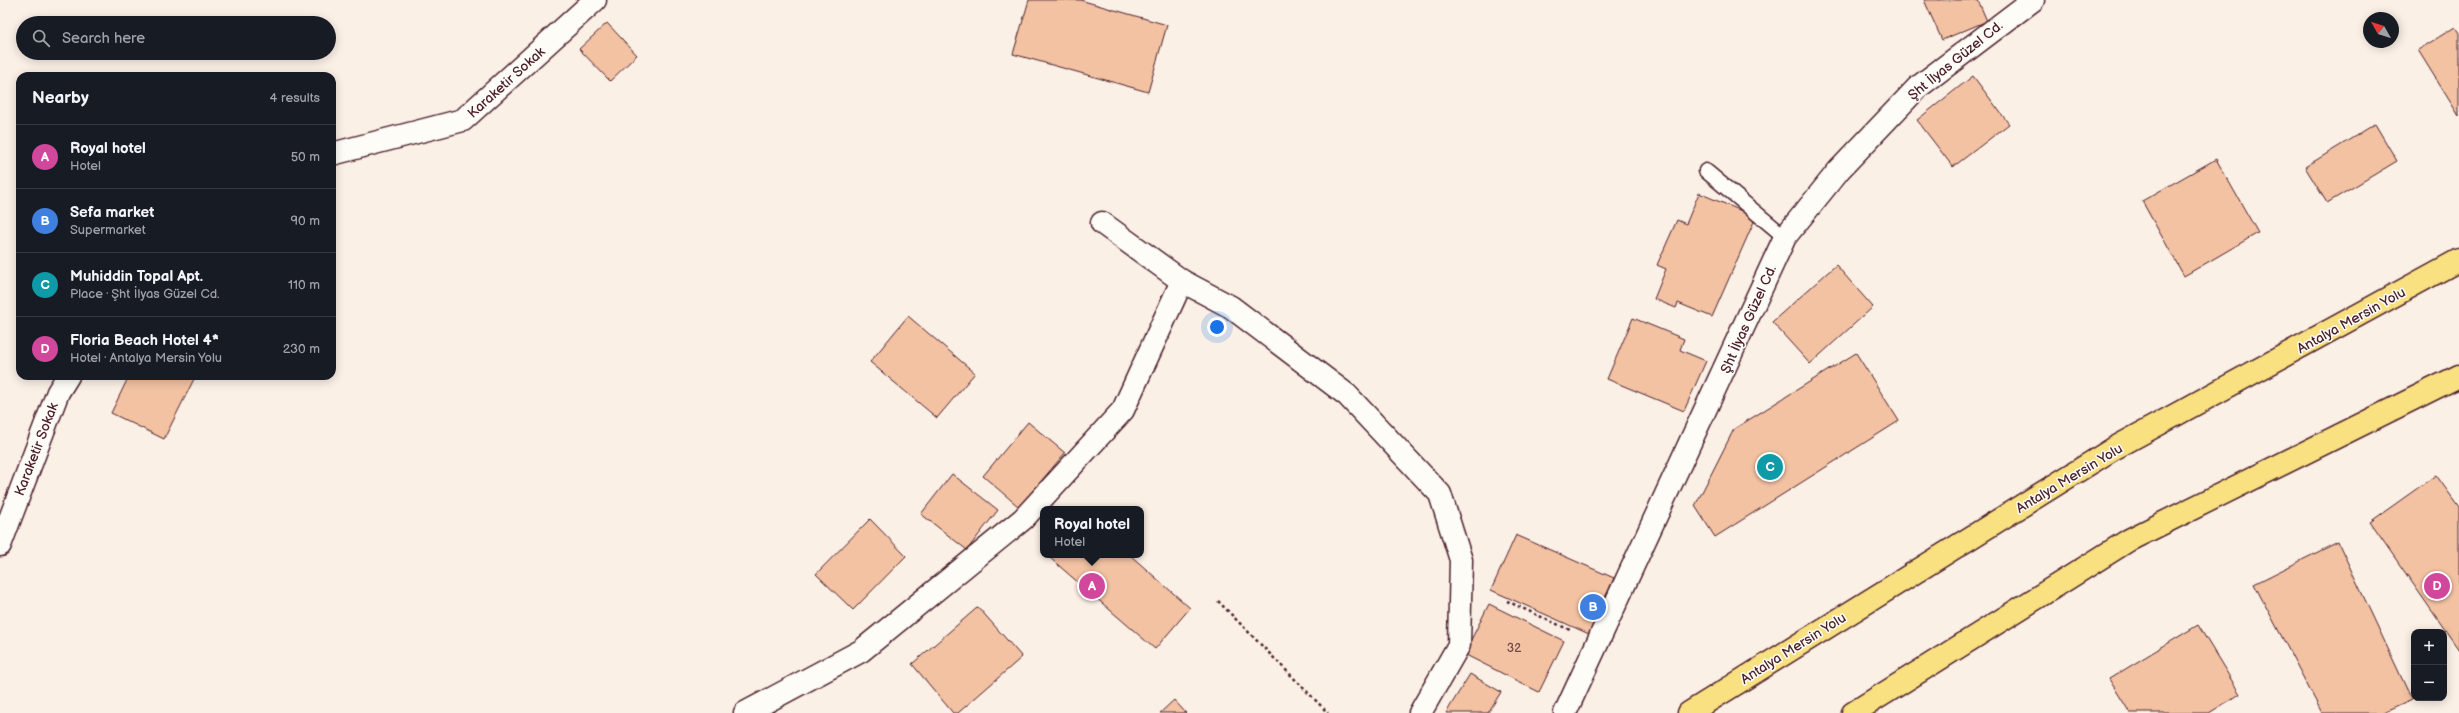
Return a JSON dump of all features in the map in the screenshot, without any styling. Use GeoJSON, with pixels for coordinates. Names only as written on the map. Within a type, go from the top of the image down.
{"type":"FeatureCollection","features":[{"type":"Feature","properties":{"kind":"highway","name":"Antalya Mersin Yolu"},"geometry":{"type":"LineString","coordinates":[[1688,713],[2113,449],[2459,260]]}},
{"type":"Feature","properties":{"kind":"highway"},"geometry":{"type":"LineString","coordinates":[[1853,713],[2129,540],[2459,376]]}},
{"type":"Feature","properties":{"kind":"street","name":"Karaketir Sokak"},"geometry":{"type":"LineString","coordinates":[[336,153],[463,120],[595,0]]}},
{"type":"Feature","properties":{"kind":"street","name":"Şht İlyas Güzel Cd."},"geometry":{"type":"LineString","coordinates":[[1565,713],[1785,237],[1839,170],[1917,88],[2033,0]]}},
{"type":"Feature","properties":{"kind":"street"},"geometry":{"type":"LineString","coordinates":[[1102,223],[1182,281],[1231,307],[1347,395],[1440,494],[1461,560],[1459,645],[1420,713]]}},
{"type":"Feature","properties":{"kind":"street"},"geometry":{"type":"LineString","coordinates":[[746,713],[861,651],[1023,519],[1123,410],[1182,281]]}},
{"type":"Feature","properties":{"kind":"street","name":"Karaketir Sokak"},"geometry":{"type":"LineString","coordinates":[[0,546],[58,392],[66,380]]}},
{"type":"Feature","properties":{"kind":"lane"},"geometry":{"type":"LineString","coordinates":[[1706,171],[1785,237]]}},
{"type":"Feature","properties":{"kind":"path"},"geometry":{"type":"LineString","coordinates":[[1218,601],[1328,713]]}},
{"type":"Feature","properties":{"kind":"path"},"geometry":{"type":"LineString","coordinates":[[1507,601],[1573,632]]}},
{"type":"Feature","properties":{"kind":"building"},"geometry":{"type":"Polygon","coordinates":[[[1029,0],[1080,0],[1167,25],[1148,92],[1013,54],[1029,0]]]}},
{"type":"Feature","properties":{"kind":"building"},"geometry":{"type":"Polygon","coordinates":[[[1924,0],[1978,0],[1987,21],[1942,40],[1924,0]]]}},
{"type":"Feature","properties":{"kind":"building"},"geometry":{"type":"Polygon","coordinates":[[[607,23],[637,55],[610,81],[579,49],[607,23]]]}},
{"type":"Feature","properties":{"kind":"building"},"geometry":{"type":"Polygon","coordinates":[[[2455,27],[2459,33],[2459,116],[2418,50],[2455,27]]]}},
{"type":"Feature","properties":{"kind":"building"},"geometry":{"type":"Polygon","coordinates":[[[1973,76],[2009,124],[1953,167],[1917,120],[1973,76]]]}},
{"type":"Feature","properties":{"kind":"building"},"geometry":{"type":"Polygon","coordinates":[[[2375,124],[2397,161],[2327,203],[2305,167],[2375,124]]]}},
{"type":"Feature","properties":{"kind":"building"},"geometry":{"type":"Polygon","coordinates":[[[2216,159],[2258,233],[2184,276],[2142,201],[2216,159]]]}},
{"type":"Feature","properties":{"kind":"building"},"geometry":{"type":"Polygon","coordinates":[[[1699,193],[1756,217],[1712,317],[1678,303],[1676,308],[1654,299],[1666,269],[1657,265],[1677,220],[1686,224],[1699,193]]]}},
{"type":"Feature","properties":{"kind":"building"},"geometry":{"type":"Polygon","coordinates":[[[1836,265],[1873,307],[1810,364],[1772,322],[1836,265]]]}},
{"type":"Feature","properties":{"kind":"building"},"geometry":{"type":"Polygon","coordinates":[[[908,316],[975,373],[937,418],[870,362],[908,316]]]}},
{"type":"Feature","properties":{"kind":"building"},"geometry":{"type":"Polygon","coordinates":[[[1633,318],[1684,339],[1680,350],[1706,361],[1684,411],[1607,379],[1633,318]]]}},
{"type":"Feature","properties":{"kind":"building"},"geometry":{"type":"Polygon","coordinates":[[[1856,353],[1899,421],[1715,537],[1695,506],[1734,429],[1856,353]]]}},
{"type":"Feature","properties":{"kind":"building"},"geometry":{"type":"Polygon","coordinates":[[[127,380],[194,380],[164,439],[111,413],[127,380]]]}},
{"type":"Feature","properties":{"kind":"building"},"geometry":{"type":"Polygon","coordinates":[[[1028,422],[1065,453],[1019,507],[983,476],[1028,422]]]}},
{"type":"Feature","properties":{"kind":"building"},"geometry":{"type":"Polygon","coordinates":[[[952,474],[998,510],[967,550],[921,514],[952,474]]]}},
{"type":"Feature","properties":{"kind":"building"},"geometry":{"type":"Polygon","coordinates":[[[2436,475],[2459,507],[2459,650],[2447,633],[2447,629],[2444,629],[2370,522],[2436,475]]]}},
{"type":"Feature","properties":{"kind":"building"},"geometry":{"type":"Polygon","coordinates":[[[870,519],[906,556],[853,610],[816,574],[870,519]]]}},
{"type":"Feature","properties":{"kind":"building"},"geometry":{"type":"Polygon","coordinates":[[[1516,535],[1614,578],[1589,634],[1491,590],[1516,535]]]}},
{"type":"Feature","properties":{"kind":"building"},"geometry":{"type":"Polygon","coordinates":[[[2338,542],[2411,700],[2383,713],[2322,713],[2254,584],[2338,542]]]}},
{"type":"Feature","properties":{"kind":"building"},"geometry":{"type":"Polygon","coordinates":[[[1050,558],[1133,558],[1190,608],[1155,649],[1050,558]]]}},
{"type":"Feature","properties":{"kind":"building"},"geometry":{"type":"Polygon","coordinates":[[[1489,604],[1564,641],[1539,692],[1464,654],[1489,604]]]}},
{"type":"Feature","properties":{"kind":"building"},"geometry":{"type":"Polygon","coordinates":[[[978,607],[1022,657],[958,713],[953,713],[912,664],[978,607]]]}},
{"type":"Feature","properties":{"kind":"building"},"geometry":{"type":"Polygon","coordinates":[[[2198,625],[2240,694],[2209,713],[2130,713],[2109,679],[2198,625]]]}},
{"type":"Feature","properties":{"kind":"building"},"geometry":{"type":"Polygon","coordinates":[[[1470,674],[1501,692],[1488,713],[1446,713],[1470,674]]]}},
{"type":"Feature","properties":{"kind":"building"},"geometry":{"type":"Polygon","coordinates":[[[1174,700],[1186,713],[1160,713],[1174,700]]]}},
{"type":"Feature","properties":{"kind":"place","name":"Muhiddin Topal Apt."},"geometry":{"type":"Point","coordinates":[1770,467]}},
{"type":"Feature","properties":{"kind":"place","name":"Royal hotel"},"geometry":{"type":"Point","coordinates":[1092,586]}},
{"type":"Feature","properties":{"kind":"place","name":"Floria Beach Hotel 4*"},"geometry":{"type":"Point","coordinates":[2437,586]}},
{"type":"Feature","properties":{"kind":"place","name":"Sefa market"},"geometry":{"type":"Point","coordinates":[1593,607]}}]}
